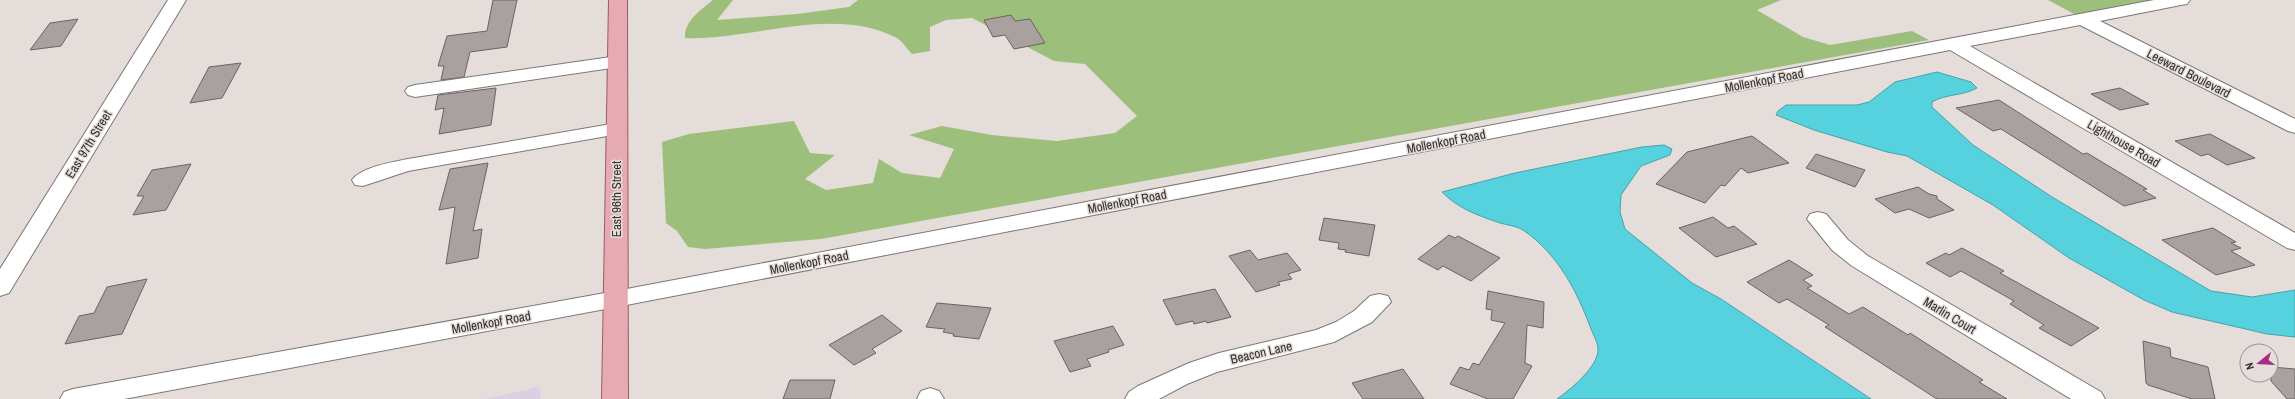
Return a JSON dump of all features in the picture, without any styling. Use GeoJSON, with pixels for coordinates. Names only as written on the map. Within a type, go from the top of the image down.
{"type":"FeatureCollection","features":[{"type":"Feature","properties":{"kind":"main road","name":"East 96th Street"},"geometry":{"type":"LineString","coordinates":[[615,399],[618,0]]}},
{"type":"Feature","properties":{"kind":"street","name":"East 97th Street"},"geometry":{"type":"LineString","coordinates":[[0,288],[177,0]]}},
{"type":"Feature","properties":{"kind":"street","name":"Mollenkopf Road"},"geometry":{"type":"LineString","coordinates":[[74,399],[616,298],[2181,0]]}},
{"type":"Feature","properties":{"kind":"street","name":"Leeward Boulevard"},"geometry":{"type":"LineString","coordinates":[[2083,19],[2295,126]]}},
{"type":"Feature","properties":{"kind":"street","name":"Lighthouse Road"},"geometry":{"type":"LineString","coordinates":[[1953,44],[2295,243]]}},
{"type":"Feature","properties":{"kind":"street"},"geometry":{"type":"LineString","coordinates":[[415,91],[618,62]]}},
{"type":"Feature","properties":{"kind":"street"},"geometry":{"type":"LineString","coordinates":[[363,180],[384,171],[416,164],[617,129]]}},
{"type":"Feature","properties":{"kind":"street","name":"Marlin Court"},"geometry":{"type":"LineString","coordinates":[[1818,219],[1840,245],[1860,261],[2092,399]]}},
{"type":"Feature","properties":{"kind":"street","name":"Beacon Lane"},"geometry":{"type":"LineString","coordinates":[[1138,399],[1174,379],[1208,366],[1322,337],[1355,322],[1380,302]]}},
{"type":"Feature","properties":{"kind":"shaded area"},"geometry":{"type":"Polygon","coordinates":[[[539,387],[541,399],[485,399],[539,387]]]}},
{"type":"Feature","properties":{"kind":"green space"},"geometry":{"type":"Polygon","coordinates":[[[713,0],[733,0],[717,20],[797,14],[849,7],[858,0],[1781,0],[1757,10],[1803,37],[1830,45],[1912,31],[1929,40],[821,239],[705,249],[688,247],[677,231],[666,223],[662,142],[689,134],[794,121],[810,153],[835,155],[805,179],[826,190],[873,183],[879,159],[902,173],[940,178],[954,149],[909,135],[942,126],[992,135],[1057,141],[1115,133],[1137,116],[1085,64],[1054,61],[972,18],[946,20],[930,27],[930,51],[912,54],[898,38],[870,28],[844,24],[818,24],[710,38],[685,38],[685,32],[690,21],[713,0]]]}},
{"type":"Feature","properties":{"kind":"green space"},"geometry":{"type":"Polygon","coordinates":[[[2048,0],[2154,0],[2076,15],[2048,0]]]}},
{"type":"Feature","properties":{"kind":"water"},"geometry":{"type":"Polygon","coordinates":[[[1937,72],[1971,82],[1977,88],[1972,91],[1937,99],[1932,102],[1932,107],[1973,145],[2052,197],[2211,291],[2252,297],[2295,290],[2295,337],[2267,334],[2172,312],[2144,300],[2069,258],[1993,205],[1907,156],[1887,152],[1814,130],[1776,115],[1778,111],[1786,105],[1857,105],[1869,102],[1895,82],[1937,72]]]}},
{"type":"Feature","properties":{"kind":"water"},"geometry":{"type":"Polygon","coordinates":[[[1664,145],[1672,149],[1670,155],[1641,166],[1621,195],[1620,212],[1625,229],[1692,283],[1721,299],[1871,399],[1557,399],[1576,384],[1589,370],[1597,356],[1598,349],[1573,287],[1565,274],[1546,250],[1523,230],[1469,211],[1455,203],[1442,192],[1515,173],[1642,147],[1664,145]]]}},
{"type":"Feature","properties":{"kind":"building"},"geometry":{"type":"Polygon","coordinates":[[[493,0],[517,0],[507,47],[470,52],[464,77],[441,80],[444,66],[438,66],[447,36],[487,31],[493,0]]]}},
{"type":"Feature","properties":{"kind":"building"},"geometry":{"type":"Polygon","coordinates":[[[1011,15],[1015,21],[1030,19],[1045,43],[1014,49],[1005,35],[993,37],[984,20],[1011,15]]]}},
{"type":"Feature","properties":{"kind":"building"},"geometry":{"type":"Polygon","coordinates":[[[78,19],[61,46],[30,50],[50,23],[78,19]]]}},
{"type":"Feature","properties":{"kind":"building"},"geometry":{"type":"Polygon","coordinates":[[[241,63],[222,98],[190,103],[209,67],[241,63]]]}},
{"type":"Feature","properties":{"kind":"building"},"geometry":{"type":"Polygon","coordinates":[[[496,88],[491,125],[439,134],[444,108],[435,110],[438,95],[496,88]]]}},
{"type":"Feature","properties":{"kind":"building"},"geometry":{"type":"Polygon","coordinates":[[[2120,88],[2149,104],[2120,110],[2091,94],[2120,88]]]}},
{"type":"Feature","properties":{"kind":"building"},"geometry":{"type":"Polygon","coordinates":[[[1999,100],[2083,154],[2087,153],[2147,189],[2143,190],[2156,198],[2124,206],[2001,129],[1993,131],[1956,108],[1999,100]]]}},
{"type":"Feature","properties":{"kind":"building"},"geometry":{"type":"Polygon","coordinates":[[[2210,134],[2255,158],[2227,165],[2208,154],[2201,156],[2175,141],[2210,134]]]}},
{"type":"Feature","properties":{"kind":"building"},"geometry":{"type":"Polygon","coordinates":[[[1752,136],[1789,163],[1748,173],[1741,168],[1725,186],[1721,185],[1705,203],[1656,184],[1687,152],[1752,136]]]}},
{"type":"Feature","properties":{"kind":"building"},"geometry":{"type":"Polygon","coordinates":[[[1816,154],[1865,170],[1855,187],[1806,168],[1816,154]]]}},
{"type":"Feature","properties":{"kind":"building"},"geometry":{"type":"Polygon","coordinates":[[[488,163],[473,231],[482,229],[478,258],[446,264],[455,207],[439,210],[450,169],[488,163]]]}},
{"type":"Feature","properties":{"kind":"building"},"geometry":{"type":"Polygon","coordinates":[[[191,164],[166,210],[133,215],[144,196],[137,196],[152,170],[191,164]]]}},
{"type":"Feature","properties":{"kind":"building"},"geometry":{"type":"Polygon","coordinates":[[[1918,187],[1929,194],[1937,196],[1937,199],[1954,210],[1929,218],[1909,209],[1895,213],[1875,199],[1918,187]]]}},
{"type":"Feature","properties":{"kind":"building"},"geometry":{"type":"Polygon","coordinates":[[[1713,217],[1728,228],[1734,226],[1757,244],[1716,257],[1679,228],[1713,217]]]}},
{"type":"Feature","properties":{"kind":"building"},"geometry":{"type":"Polygon","coordinates":[[[1324,218],[1375,225],[1369,256],[1345,252],[1346,250],[1338,249],[1339,243],[1319,240],[1324,218]]]}},
{"type":"Feature","properties":{"kind":"building"},"geometry":{"type":"Polygon","coordinates":[[[2213,228],[2236,242],[2231,243],[2241,248],[2231,251],[2255,265],[2216,275],[2162,240],[2213,228]]]}},
{"type":"Feature","properties":{"kind":"building"},"geometry":{"type":"Polygon","coordinates":[[[1449,235],[1455,238],[1458,236],[1500,258],[1471,281],[1443,266],[1438,270],[1418,259],[1449,235]]]}},
{"type":"Feature","properties":{"kind":"building"},"geometry":{"type":"Polygon","coordinates":[[[1962,248],[2004,271],[2000,273],[2099,328],[2071,346],[2039,328],[2044,325],[2010,304],[2014,301],[1961,271],[1950,277],[1926,263],[1946,253],[1949,255],[1962,248]]]}},
{"type":"Feature","properties":{"kind":"building"},"geometry":{"type":"Polygon","coordinates":[[[1250,250],[1258,260],[1287,253],[1301,270],[1288,274],[1292,279],[1278,282],[1280,285],[1256,292],[1229,256],[1250,250]]]}},
{"type":"Feature","properties":{"kind":"building"},"geometry":{"type":"Polygon","coordinates":[[[1789,260],[1813,275],[1803,280],[1812,286],[1807,288],[1849,314],[1863,307],[1908,335],[1910,333],[1983,380],[1979,382],[2007,399],[1937,399],[1825,327],[1829,325],[1787,299],[1779,303],[1747,282],[1789,260]]]}},
{"type":"Feature","properties":{"kind":"building"},"geometry":{"type":"Polygon","coordinates":[[[147,279],[122,334],[65,344],[79,316],[94,313],[107,287],[147,279]]]}},
{"type":"Feature","properties":{"kind":"building"},"geometry":{"type":"Polygon","coordinates":[[[1215,289],[1231,317],[1207,323],[1206,321],[1194,324],[1193,321],[1176,325],[1163,300],[1215,289]]]}},
{"type":"Feature","properties":{"kind":"building"},"geometry":{"type":"Polygon","coordinates":[[[1488,291],[1544,302],[1543,328],[1527,325],[1525,363],[1532,366],[1513,399],[1488,399],[1450,384],[1460,367],[1469,370],[1473,363],[1479,365],[1505,323],[1491,320],[1492,310],[1486,309],[1488,291]]]}},
{"type":"Feature","properties":{"kind":"building"},"geometry":{"type":"Polygon","coordinates":[[[937,303],[991,308],[979,339],[953,336],[954,334],[943,332],[945,329],[926,327],[937,303]]]}},
{"type":"Feature","properties":{"kind":"building"},"geometry":{"type":"Polygon","coordinates":[[[882,315],[902,331],[872,349],[876,353],[854,365],[829,345],[882,315]]]}},
{"type":"Feature","properties":{"kind":"building"},"geometry":{"type":"Polygon","coordinates":[[[1113,326],[1124,345],[1108,350],[1109,352],[1087,359],[1091,366],[1070,372],[1054,341],[1113,326]]]}},
{"type":"Feature","properties":{"kind":"building"},"geometry":{"type":"Polygon","coordinates":[[[2143,341],[2170,348],[2171,357],[2208,367],[2215,399],[2192,399],[2148,385],[2146,383],[2143,341]]]}},
{"type":"Feature","properties":{"kind":"building"},"geometry":{"type":"Polygon","coordinates":[[[2279,368],[2295,369],[2295,399],[2287,399],[2273,383],[2279,383],[2279,368]]]}},
{"type":"Feature","properties":{"kind":"building"},"geometry":{"type":"Polygon","coordinates":[[[1403,369],[1424,399],[1363,399],[1352,383],[1403,369]]]}},
{"type":"Feature","properties":{"kind":"building"},"geometry":{"type":"Polygon","coordinates":[[[790,380],[835,380],[830,399],[783,399],[790,380]]]}}]}
